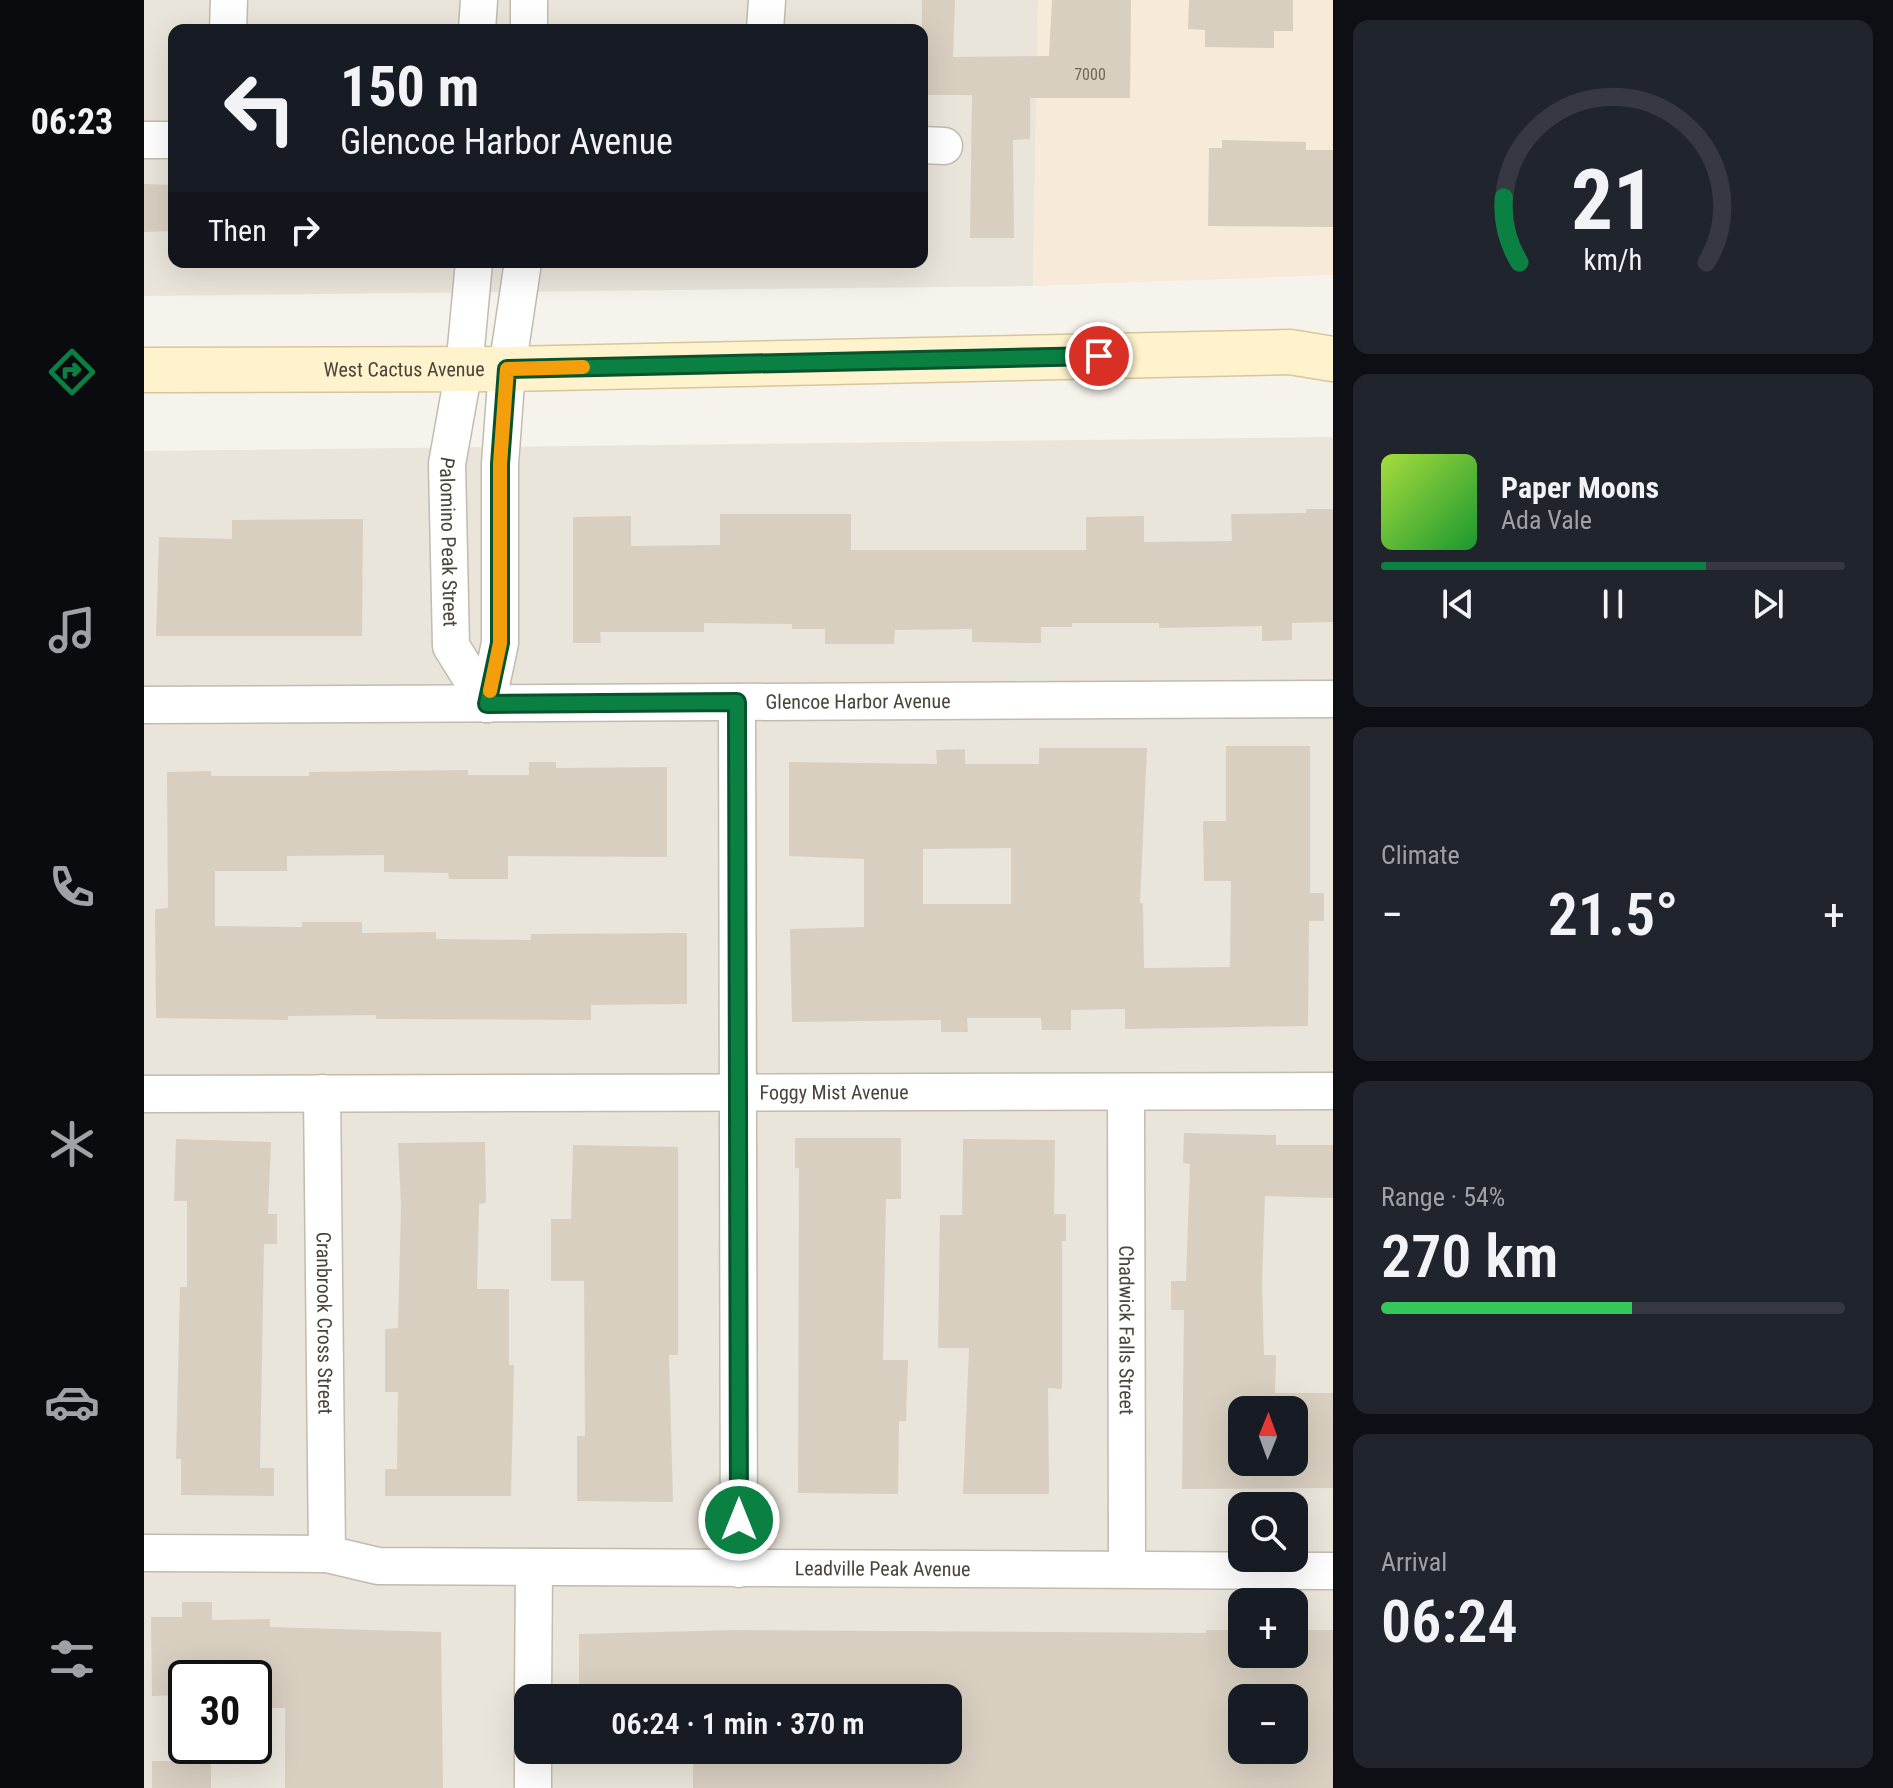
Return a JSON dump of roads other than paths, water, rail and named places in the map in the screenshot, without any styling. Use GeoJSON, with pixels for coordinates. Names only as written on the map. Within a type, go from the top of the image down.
{"type":"FeatureCollection","features":[{"type":"Feature","properties":{"kind":"main road","name":"West Cactus Avenue"},"geometry":{"type":"LineString","coordinates":[[1290,352],[1333,339]]}},
{"type":"Feature","properties":{"kind":"main road","name":"West Cactus Avenue"},"geometry":{"type":"LineString","coordinates":[[144,370],[507,369],[1290,352],[1333,359]]}},
{"type":"Feature","properties":{"kind":"street"},"geometry":{"type":"LineString","coordinates":[[228,24],[229,0]]}},
{"type":"Feature","properties":{"kind":"street"},"geometry":{"type":"LineString","coordinates":[[477,24],[479,0]]}},
{"type":"Feature","properties":{"kind":"street"},"geometry":{"type":"LineString","coordinates":[[529,0],[529,24]]}},
{"type":"Feature","properties":{"kind":"street"},"geometry":{"type":"LineString","coordinates":[[765,24],[767,0]]}},
{"type":"Feature","properties":{"kind":"street"},"geometry":{"type":"LineString","coordinates":[[144,140],[168,140]]}},
{"type":"Feature","properties":{"kind":"street","name":"Palomino Peak Street"},"geometry":{"type":"LineString","coordinates":[[473,268],[464,369],[447,464],[451,646],[487,704]]}},
{"type":"Feature","properties":{"kind":"street"},"geometry":{"type":"LineString","coordinates":[[487,704],[500,643],[500,464],[507,369],[522,268]]}},
{"type":"Feature","properties":{"kind":"street","name":"Glencoe Harbor Avenue"},"geometry":{"type":"LineString","coordinates":[[144,705],[1333,699]]}},
{"type":"Feature","properties":{"kind":"street"},"geometry":{"type":"LineString","coordinates":[[737,702],[739,1569]]}},
{"type":"Feature","properties":{"kind":"street","name":"Foggy Mist Avenue"},"geometry":{"type":"LineString","coordinates":[[144,1094],[1333,1091]]}},
{"type":"Feature","properties":{"kind":"street","name":"Chadwick Falls Street"},"geometry":{"type":"LineString","coordinates":[[1126,1092],[1127,1568]]}},
{"type":"Feature","properties":{"kind":"street","name":"Cranbrook Cross Street"},"geometry":{"type":"LineString","coordinates":[[322,1093],[327,1554]]}},
{"type":"Feature","properties":{"kind":"street","name":"Leadville Peak Avenue"},"geometry":{"type":"LineString","coordinates":[[144,1553],[327,1554],[378,1566],[1333,1571]]}},
{"type":"Feature","properties":{"kind":"street"},"geometry":{"type":"LineString","coordinates":[[533,1684],[534,1568]]}},
{"type":"Feature","properties":{"kind":"street"},"geometry":{"type":"LineString","coordinates":[[533,1764],[533,1788]]}}]}
